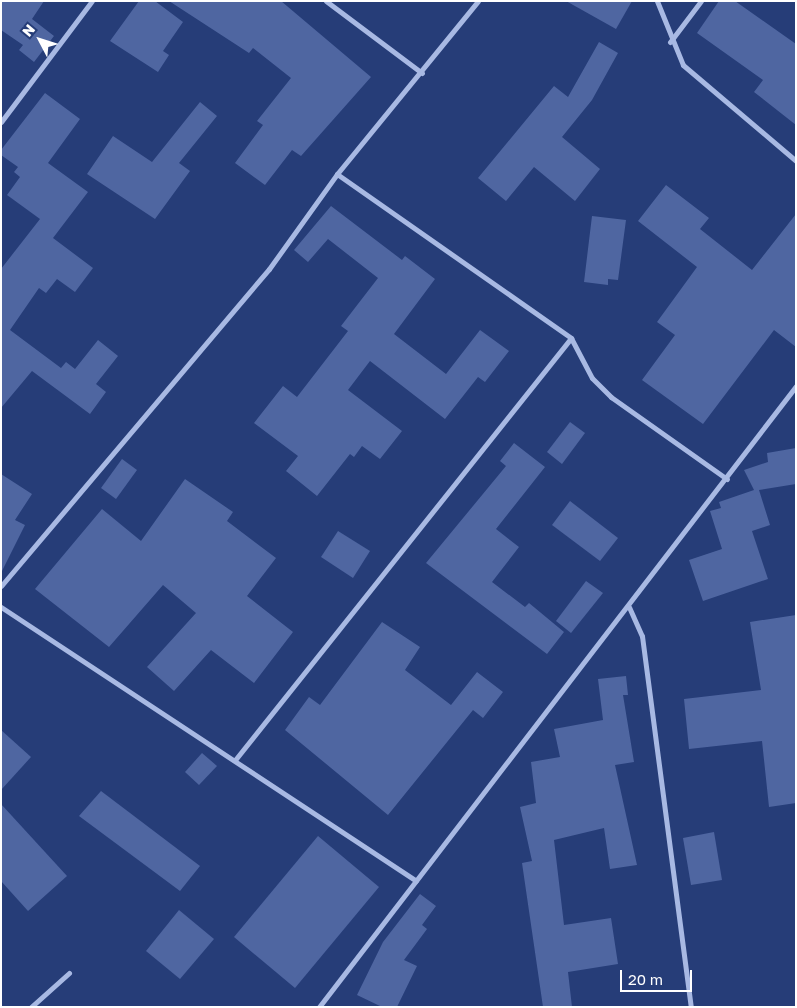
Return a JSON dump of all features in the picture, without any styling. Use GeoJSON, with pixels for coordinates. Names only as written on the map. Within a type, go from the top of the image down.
{"type":"FeatureCollection","features":[{"type":"Feature","properties":{"kind":"street"},"geometry":{"type":"LineString","coordinates":[[1,122],[92,1]]}},
{"type":"Feature","properties":{"kind":"street"},"geometry":{"type":"LineString","coordinates":[[326,1],[422,73]]}},
{"type":"Feature","properties":{"kind":"street"},"geometry":{"type":"LineString","coordinates":[[1,586],[269,269],[337,174],[422,73],[478,1]]}},
{"type":"Feature","properties":{"kind":"street"},"geometry":{"type":"LineString","coordinates":[[657,1],[670,42],[683,65],[796,161]]}},
{"type":"Feature","properties":{"kind":"street"},"geometry":{"type":"LineString","coordinates":[[670,42],[701,1]]}},
{"type":"Feature","properties":{"kind":"street"},"geometry":{"type":"LineString","coordinates":[[337,174],[572,338],[592,378],[610,397],[727,480]]}},
{"type":"Feature","properties":{"kind":"street"},"geometry":{"type":"LineString","coordinates":[[235,760],[572,338]]}},
{"type":"Feature","properties":{"kind":"street"},"geometry":{"type":"LineString","coordinates":[[319,1007],[630,607],[796,386]]}},
{"type":"Feature","properties":{"kind":"street"},"geometry":{"type":"LineString","coordinates":[[1,607],[235,760],[416,882]]}},
{"type":"Feature","properties":{"kind":"street"},"geometry":{"type":"LineString","coordinates":[[630,607],[642,636],[691,1007]]}},
{"type":"Feature","properties":{"kind":"street"},"geometry":{"type":"LineString","coordinates":[[31,1007],[69,973]]}},
{"type":"Feature","properties":{"kind":"building"},"geometry":{"type":"Polygon","coordinates":[[[1,1],[44,1],[32,19],[54,36],[34,62],[19,50],[23,45],[1,30],[1,1]]]}},
{"type":"Feature","properties":{"kind":"building"},"geometry":{"type":"Polygon","coordinates":[[[139,1],[155,1],[183,22],[163,51],[169,55],[158,72],[110,41],[139,1]]]}},
{"type":"Feature","properties":{"kind":"building"},"geometry":{"type":"Polygon","coordinates":[[[169,1],[281,1],[371,77],[301,156],[292,150],[265,185],[235,163],[263,125],[257,121],[291,78],[253,48],[249,53],[169,1]]]}},
{"type":"Feature","properties":{"kind":"building"},"geometry":{"type":"Polygon","coordinates":[[[566,1],[632,1],[616,29],[566,1]]]}},
{"type":"Feature","properties":{"kind":"building"},"geometry":{"type":"Polygon","coordinates":[[[719,1],[735,1],[796,44],[796,125],[754,92],[763,80],[697,33],[719,1]]]}},
{"type":"Feature","properties":{"kind":"building"},"geometry":{"type":"Polygon","coordinates":[[[599,42],[618,53],[592,100],[562,137],[600,169],[575,201],[534,167],[506,201],[478,178],[554,86],[568,97],[599,42]]]}},
{"type":"Feature","properties":{"kind":"building"},"geometry":{"type":"Polygon","coordinates":[[[45,93],[80,119],[48,163],[88,192],[53,238],[93,268],[75,292],[57,279],[46,293],[39,288],[10,330],[61,368],[66,362],[75,369],[98,340],[118,356],[96,384],[106,392],[90,414],[32,371],[1,408],[1,269],[40,219],[7,195],[20,177],[14,172],[18,167],[1,155],[1,150],[45,93]]]}},
{"type":"Feature","properties":{"kind":"building"},"geometry":{"type":"Polygon","coordinates":[[[200,102],[217,116],[179,163],[190,171],[155,219],[87,174],[113,136],[152,162],[200,102]]]}},
{"type":"Feature","properties":{"kind":"building"},"geometry":{"type":"Polygon","coordinates":[[[666,185],[709,218],[700,229],[752,270],[796,214],[796,347],[774,330],[703,424],[642,380],[675,335],[657,322],[697,267],[638,221],[666,185]]]}},
{"type":"Feature","properties":{"kind":"building"},"geometry":{"type":"Polygon","coordinates":[[[331,206],[402,260],[405,256],[435,279],[394,334],[446,374],[480,330],[509,351],[485,382],[478,377],[445,419],[370,361],[348,390],[402,431],[380,459],[362,446],[354,457],[350,454],[317,496],[286,471],[298,456],[254,423],[283,386],[297,397],[348,331],[341,326],[378,278],[328,239],[308,262],[294,250],[331,206]]]}},
{"type":"Feature","properties":{"kind":"building"},"geometry":{"type":"Polygon","coordinates":[[[592,216],[626,220],[618,280],[608,279],[608,285],[584,282],[592,216]]]}},
{"type":"Feature","properties":{"kind":"building"},"geometry":{"type":"Polygon","coordinates":[[[570,422],[585,433],[562,464],[547,452],[570,422]]]}},
{"type":"Feature","properties":{"kind":"building"},"geometry":{"type":"Polygon","coordinates":[[[514,443],[545,467],[496,529],[519,547],[492,582],[525,607],[529,603],[564,632],[547,654],[426,563],[506,466],[500,461],[514,443]]]}},
{"type":"Feature","properties":{"kind":"building"},"geometry":{"type":"Polygon","coordinates":[[[796,448],[796,484],[759,490],[770,525],[752,531],[768,579],[703,601],[689,560],[722,549],[710,511],[721,508],[719,502],[754,490],[744,470],[768,462],[767,453],[796,448]]]}},
{"type":"Feature","properties":{"kind":"building"},"geometry":{"type":"Polygon","coordinates":[[[122,459],[137,470],[116,499],[101,488],[122,459]]]}},
{"type":"Feature","properties":{"kind":"building"},"geometry":{"type":"Polygon","coordinates":[[[1,474],[32,494],[15,520],[25,525],[1,573],[1,474]]]}},
{"type":"Feature","properties":{"kind":"building"},"geometry":{"type":"Polygon","coordinates":[[[185,479],[233,512],[227,521],[276,558],[247,596],[293,632],[254,683],[211,650],[174,691],[147,667],[196,613],[163,585],[109,647],[35,589],[102,509],[141,541],[185,479]]]}},
{"type":"Feature","properties":{"kind":"building"},"geometry":{"type":"Polygon","coordinates":[[[570,501],[618,538],[600,561],[552,525],[570,501]]]}},
{"type":"Feature","properties":{"kind":"building"},"geometry":{"type":"Polygon","coordinates":[[[338,531],[370,551],[353,578],[321,557],[338,531]]]}},
{"type":"Feature","properties":{"kind":"building"},"geometry":{"type":"Polygon","coordinates":[[[586,581],[603,593],[571,633],[556,621],[586,581]]]}},
{"type":"Feature","properties":{"kind":"building"},"geometry":{"type":"Polygon","coordinates":[[[796,615],[796,803],[769,807],[762,741],[689,749],[684,699],[761,690],[750,622],[796,615]]]}},
{"type":"Feature","properties":{"kind":"building"},"geometry":{"type":"Polygon","coordinates":[[[382,622],[420,647],[405,670],[451,705],[477,672],[503,692],[483,718],[473,710],[388,815],[285,730],[309,697],[320,705],[382,622]]]}},
{"type":"Feature","properties":{"kind":"building"},"geometry":{"type":"Polygon","coordinates":[[[626,676],[628,695],[623,695],[634,762],[615,765],[637,865],[610,869],[604,828],[554,840],[564,925],[611,918],[618,964],[568,972],[572,1007],[543,1007],[522,863],[532,861],[520,807],[536,803],[531,762],[560,757],[554,729],[603,720],[598,679],[626,676]]]}},
{"type":"Feature","properties":{"kind":"building"},"geometry":{"type":"Polygon","coordinates":[[[1,730],[31,757],[1,790],[1,730]]]}},
{"type":"Feature","properties":{"kind":"building"},"geometry":{"type":"Polygon","coordinates":[[[202,753],[217,766],[199,785],[185,772],[202,753]]]}},
{"type":"Feature","properties":{"kind":"building"},"geometry":{"type":"Polygon","coordinates":[[[101,791],[200,866],[180,891],[79,816],[101,791]]]}},
{"type":"Feature","properties":{"kind":"building"},"geometry":{"type":"Polygon","coordinates":[[[1,804],[67,876],[28,911],[1,881],[1,804]]]}},
{"type":"Feature","properties":{"kind":"building"},"geometry":{"type":"Polygon","coordinates":[[[714,832],[722,880],[691,885],[683,838],[714,832]]]}},
{"type":"Feature","properties":{"kind":"building"},"geometry":{"type":"Polygon","coordinates":[[[318,836],[379,887],[295,988],[234,937],[318,836]]]}},
{"type":"Feature","properties":{"kind":"building"},"geometry":{"type":"Polygon","coordinates":[[[420,894],[436,906],[422,925],[427,929],[404,960],[417,966],[397,1007],[382,1007],[357,995],[383,942],[420,894]]]}},
{"type":"Feature","properties":{"kind":"building"},"geometry":{"type":"Polygon","coordinates":[[[179,910],[214,939],[180,979],[146,951],[179,910]]]}}]}
